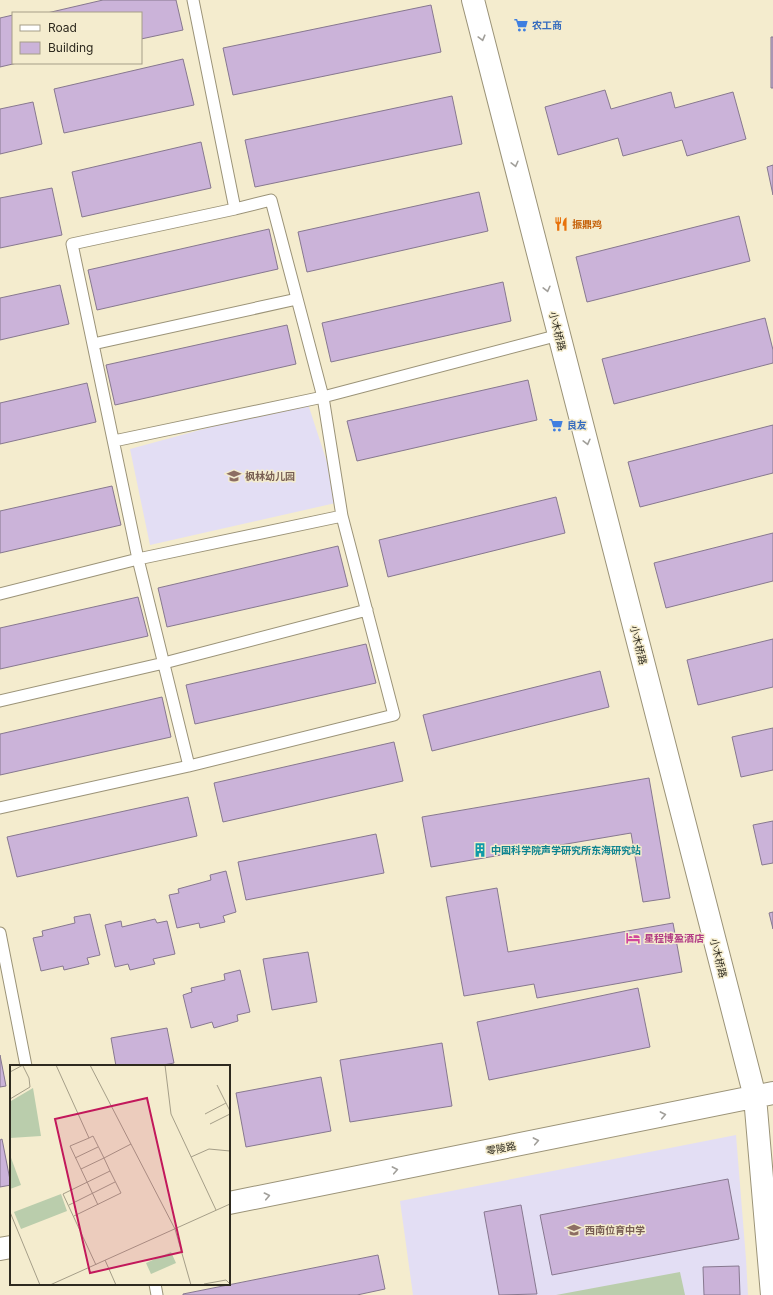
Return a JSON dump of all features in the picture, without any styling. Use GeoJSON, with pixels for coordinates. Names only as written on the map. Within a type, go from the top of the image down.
{"type":"FeatureCollection","features":[{"type":"Feature","properties":{"kind":"street","name":"小木桥路"},"geometry":{"type":"LineString","coordinates":[[472,0],[559,335],[764,1095],[772,1295]]}},
{"type":"Feature","properties":{"kind":"street","name":"零陵路"},"geometry":{"type":"LineString","coordinates":[[230,1203],[764,1095]]}},
{"type":"Feature","properties":{"kind":"street"},"geometry":{"type":"LineString","coordinates":[[0,1249],[10,1247]]}},
{"type":"Feature","properties":{"kind":"lane"},"geometry":{"type":"LineString","coordinates":[[193,0],[235,209]]}},
{"type":"Feature","properties":{"kind":"lane"},"geometry":{"type":"LineString","coordinates":[[0,808],[189,766],[394,715],[342,516],[323,397],[271,200],[72,244],[138,559],[189,766]]}},
{"type":"Feature","properties":{"kind":"lane"},"geometry":{"type":"LineString","coordinates":[[93,344],[297,299]]}},
{"type":"Feature","properties":{"kind":"lane"},"geometry":{"type":"LineString","coordinates":[[114,442],[323,397],[559,335]]}},
{"type":"Feature","properties":{"kind":"lane"},"geometry":{"type":"LineString","coordinates":[[0,594],[138,559],[342,516]]}},
{"type":"Feature","properties":{"kind":"lane"},"geometry":{"type":"LineString","coordinates":[[0,701],[164,663],[367,610]]}},
{"type":"Feature","properties":{"kind":"lane"},"geometry":{"type":"LineString","coordinates":[[0,933],[26,1065]]}},
{"type":"Feature","properties":{"kind":"lane"},"geometry":{"type":"LineString","coordinates":[[155,1285],[157,1295]]}},
{"type":"Feature","properties":{"kind":"shaded area","name":"枫林幼儿园"},"geometry":{"type":"Polygon","coordinates":[[[307,401],[340,502],[150,545],[130,449],[307,401]]]}},
{"type":"Feature","properties":{"kind":"shaded area","name":"西南位育中学"},"geometry":{"type":"Polygon","coordinates":[[[736,1135],[748,1295],[413,1295],[400,1201],[736,1135]]]}},
{"type":"Feature","properties":{"kind":"green space"},"geometry":{"type":"Polygon","coordinates":[[[680,1272],[685,1295],[556,1295],[680,1272]]]}},
{"type":"Feature","properties":{"kind":"building"},"geometry":{"type":"Polygon","coordinates":[[[103,0],[176,0],[183,30],[142,39],[142,12],[51,12],[103,0]]]}},
{"type":"Feature","properties":{"kind":"building"},"geometry":{"type":"Polygon","coordinates":[[[431,5],[441,52],[233,95],[223,48],[431,5]]]}},
{"type":"Feature","properties":{"kind":"building"},"geometry":{"type":"Polygon","coordinates":[[[12,15],[13,64],[0,67],[0,18],[12,15]]]}},
{"type":"Feature","properties":{"kind":"building"},"geometry":{"type":"Polygon","coordinates":[[[771,37],[773,37],[773,88],[771,88],[771,37]]]}},
{"type":"Feature","properties":{"kind":"building"},"geometry":{"type":"Polygon","coordinates":[[[183,59],[194,105],[64,133],[54,89],[183,59]]]}},
{"type":"Feature","properties":{"kind":"building"},"geometry":{"type":"Polygon","coordinates":[[[605,90],[611,109],[671,92],[675,108],[733,92],[746,139],[687,156],[682,140],[623,156],[618,138],[558,155],[545,107],[605,90]]]}},
{"type":"Feature","properties":{"kind":"building"},"geometry":{"type":"Polygon","coordinates":[[[452,96],[462,144],[255,187],[245,140],[452,96]]]}},
{"type":"Feature","properties":{"kind":"building"},"geometry":{"type":"Polygon","coordinates":[[[33,102],[42,144],[0,154],[0,109],[33,102]]]}},
{"type":"Feature","properties":{"kind":"building"},"geometry":{"type":"Polygon","coordinates":[[[201,142],[211,188],[82,217],[72,172],[201,142]]]}},
{"type":"Feature","properties":{"kind":"building"},"geometry":{"type":"Polygon","coordinates":[[[773,165],[773,195],[767,167],[773,165]]]}},
{"type":"Feature","properties":{"kind":"building"},"geometry":{"type":"Polygon","coordinates":[[[52,188],[62,235],[0,248],[0,198],[52,188]]]}},
{"type":"Feature","properties":{"kind":"building"},"geometry":{"type":"Polygon","coordinates":[[[479,192],[488,231],[307,272],[298,232],[479,192]]]}},
{"type":"Feature","properties":{"kind":"building"},"geometry":{"type":"Polygon","coordinates":[[[739,216],[750,261],[587,302],[576,257],[739,216]]]}},
{"type":"Feature","properties":{"kind":"building"},"geometry":{"type":"Polygon","coordinates":[[[269,229],[278,269],[97,310],[88,270],[269,229]]]}},
{"type":"Feature","properties":{"kind":"building"},"geometry":{"type":"Polygon","coordinates":[[[503,282],[511,321],[331,362],[322,323],[503,282]]]}},
{"type":"Feature","properties":{"kind":"building"},"geometry":{"type":"Polygon","coordinates":[[[60,285],[69,324],[0,340],[0,298],[60,285]]]}},
{"type":"Feature","properties":{"kind":"building"},"geometry":{"type":"Polygon","coordinates":[[[765,318],[773,350],[773,363],[614,404],[602,359],[765,318]]]}},
{"type":"Feature","properties":{"kind":"building"},"geometry":{"type":"Polygon","coordinates":[[[287,325],[296,364],[115,405],[106,365],[287,325]]]}},
{"type":"Feature","properties":{"kind":"building"},"geometry":{"type":"Polygon","coordinates":[[[528,380],[537,420],[357,461],[347,421],[528,380]]]}},
{"type":"Feature","properties":{"kind":"building"},"geometry":{"type":"Polygon","coordinates":[[[87,383],[96,422],[0,444],[0,403],[87,383]]]}},
{"type":"Feature","properties":{"kind":"building"},"geometry":{"type":"Polygon","coordinates":[[[773,425],[773,473],[640,507],[628,462],[773,425]]]}},
{"type":"Feature","properties":{"kind":"building"},"geometry":{"type":"Polygon","coordinates":[[[112,486],[121,525],[0,553],[0,511],[112,486]]]}},
{"type":"Feature","properties":{"kind":"building"},"geometry":{"type":"Polygon","coordinates":[[[556,497],[565,533],[388,577],[379,540],[556,497]]]}},
{"type":"Feature","properties":{"kind":"building"},"geometry":{"type":"Polygon","coordinates":[[[773,533],[773,581],[666,608],[654,563],[773,533]]]}},
{"type":"Feature","properties":{"kind":"building"},"geometry":{"type":"Polygon","coordinates":[[[338,546],[348,586],[167,627],[158,588],[338,546]]]}},
{"type":"Feature","properties":{"kind":"building"},"geometry":{"type":"Polygon","coordinates":[[[138,597],[148,636],[0,669],[0,628],[138,597]]]}},
{"type":"Feature","properties":{"kind":"building"},"geometry":{"type":"Polygon","coordinates":[[[773,639],[773,687],[698,705],[687,660],[773,639]]]}},
{"type":"Feature","properties":{"kind":"building"},"geometry":{"type":"Polygon","coordinates":[[[366,644],[376,683],[195,724],[186,685],[366,644]]]}},
{"type":"Feature","properties":{"kind":"building"},"geometry":{"type":"Polygon","coordinates":[[[600,671],[609,707],[432,751],[423,715],[600,671]]]}},
{"type":"Feature","properties":{"kind":"building"},"geometry":{"type":"Polygon","coordinates":[[[162,697],[171,737],[0,775],[0,734],[162,697]]]}},
{"type":"Feature","properties":{"kind":"building"},"geometry":{"type":"Polygon","coordinates":[[[773,728],[773,770],[741,777],[732,737],[773,728]]]}},
{"type":"Feature","properties":{"kind":"building"},"geometry":{"type":"Polygon","coordinates":[[[394,742],[403,781],[223,822],[214,783],[394,742]]]}},
{"type":"Feature","properties":{"kind":"building","name":"中国科学院声学研究所东海研究站"},"geometry":{"type":"Polygon","coordinates":[[[649,778],[670,898],[643,902],[631,833],[431,867],[422,817],[649,778]]]}},
{"type":"Feature","properties":{"kind":"building"},"geometry":{"type":"Polygon","coordinates":[[[188,797],[197,836],[17,877],[7,837],[188,797]]]}},
{"type":"Feature","properties":{"kind":"building"},"geometry":{"type":"Polygon","coordinates":[[[773,821],[773,863],[762,865],[753,825],[773,821]]]}},
{"type":"Feature","properties":{"kind":"building"},"geometry":{"type":"Polygon","coordinates":[[[376,834],[384,873],[246,900],[238,862],[376,834]]]}},
{"type":"Feature","properties":{"kind":"building"},"geometry":{"type":"Polygon","coordinates":[[[226,871],[236,912],[223,916],[225,922],[200,928],[199,923],[177,928],[169,895],[179,893],[178,889],[211,880],[210,875],[226,871]]]}},
{"type":"Feature","properties":{"kind":"building","name":"星程博盈酒店"},"geometry":{"type":"Polygon","coordinates":[[[497,888],[508,952],[673,923],[682,972],[537,998],[534,984],[464,996],[446,897],[497,888]]]}},
{"type":"Feature","properties":{"kind":"building"},"geometry":{"type":"Polygon","coordinates":[[[773,912],[773,929],[769,913],[773,912]]]}},
{"type":"Feature","properties":{"kind":"building"},"geometry":{"type":"Polygon","coordinates":[[[90,914],[100,955],[87,958],[89,964],[64,970],[63,966],[41,971],[33,938],[43,936],[42,931],[75,923],[74,917],[90,914]]]}},
{"type":"Feature","properties":{"kind":"building"},"geometry":{"type":"Polygon","coordinates":[[[155,919],[157,923],[167,921],[175,954],[153,959],[155,964],[130,970],[128,964],[115,967],[105,925],[121,921],[122,927],[155,919]]]}},
{"type":"Feature","properties":{"kind":"building"},"geometry":{"type":"Polygon","coordinates":[[[308,952],[317,1002],[272,1010],[263,959],[308,952]]]}},
{"type":"Feature","properties":{"kind":"building"},"geometry":{"type":"Polygon","coordinates":[[[240,970],[250,1012],[237,1015],[238,1021],[214,1028],[212,1022],[191,1028],[183,995],[192,992],[191,988],[225,980],[224,974],[240,970]]]}},
{"type":"Feature","properties":{"kind":"building"},"geometry":{"type":"Polygon","coordinates":[[[638,988],[650,1047],[489,1080],[477,1022],[638,988]]]}},
{"type":"Feature","properties":{"kind":"building"},"geometry":{"type":"Polygon","coordinates":[[[167,1028],[174,1063],[163,1065],[116,1065],[111,1038],[167,1028]]]}},
{"type":"Feature","properties":{"kind":"building"},"geometry":{"type":"Polygon","coordinates":[[[442,1043],[452,1106],[350,1122],[340,1060],[442,1043]]]}},
{"type":"Feature","properties":{"kind":"building"},"geometry":{"type":"Polygon","coordinates":[[[0,1055],[6,1086],[0,1087],[0,1055]]]}},
{"type":"Feature","properties":{"kind":"building"},"geometry":{"type":"Polygon","coordinates":[[[321,1077],[331,1131],[246,1147],[236,1093],[321,1077]]]}},
{"type":"Feature","properties":{"kind":"building"},"geometry":{"type":"Polygon","coordinates":[[[2,1139],[10,1185],[0,1187],[0,1140],[2,1139]]]}},
{"type":"Feature","properties":{"kind":"building"},"geometry":{"type":"Polygon","coordinates":[[[728,1179],[739,1239],[552,1275],[540,1215],[728,1179]]]}},
{"type":"Feature","properties":{"kind":"building"},"geometry":{"type":"Polygon","coordinates":[[[521,1205],[537,1294],[499,1295],[484,1212],[521,1205]]]}},
{"type":"Feature","properties":{"kind":"building"},"geometry":{"type":"Polygon","coordinates":[[[378,1255],[385,1289],[357,1295],[183,1295],[378,1255]]]}},
{"type":"Feature","properties":{"kind":"building"},"geometry":{"type":"Polygon","coordinates":[[[739,1266],[740,1295],[704,1295],[703,1267],[739,1266]]]}},
{"type":"Feature","properties":{"kind":"place","name":"农工商"},"geometry":{"type":"Point","coordinates":[521,25]}},
{"type":"Feature","properties":{"kind":"place","name":"振鼎鸡"},"geometry":{"type":"Point","coordinates":[561,224]}},
{"type":"Feature","properties":{"kind":"place","name":"良友"},"geometry":{"type":"Point","coordinates":[556,425]}},
{"type":"Feature","properties":{"kind":"place","name":"枫林幼儿园"},"geometry":{"type":"Point","coordinates":[234,476]}},
{"type":"Feature","properties":{"kind":"place","name":"中国科学院声学研究所东海研究站"},"geometry":{"type":"Point","coordinates":[480,850]}},
{"type":"Feature","properties":{"kind":"place","name":"星程博盈酒店"},"geometry":{"type":"Point","coordinates":[633,938]}},
{"type":"Feature","properties":{"kind":"place","name":"西南位育中学"},"geometry":{"type":"Point","coordinates":[574,1230]}}]}
